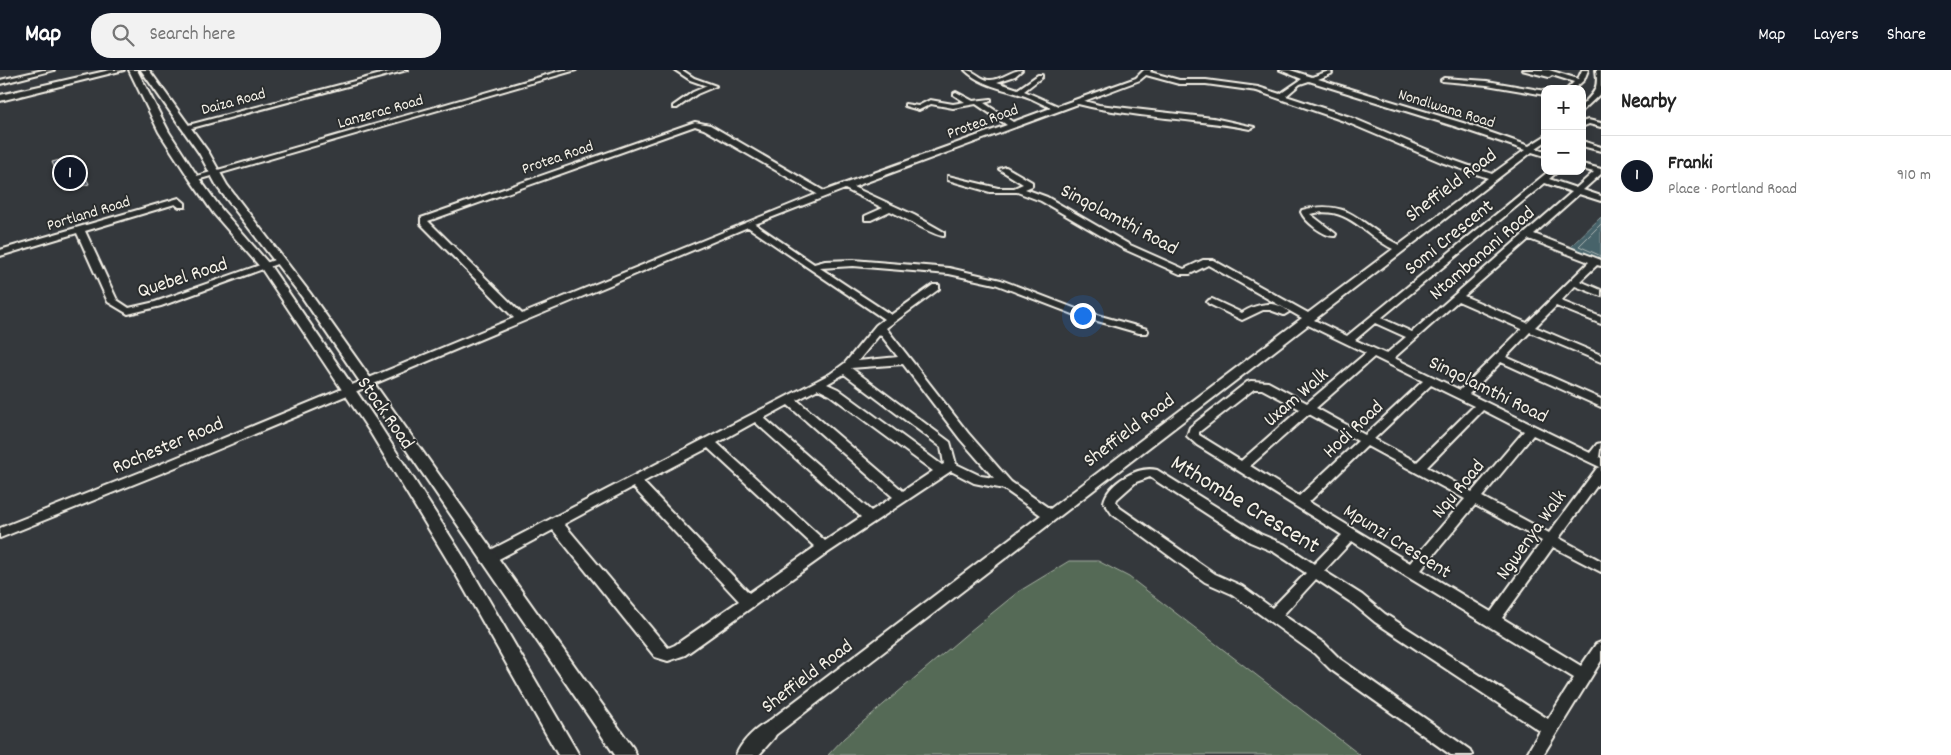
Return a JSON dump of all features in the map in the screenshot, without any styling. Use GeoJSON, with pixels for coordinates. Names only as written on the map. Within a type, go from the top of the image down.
{"type":"FeatureCollection","features":[{"type":"Feature","properties":{"kind":"main road"},"geometry":{"type":"LineString","coordinates":[[0,98],[120,70]]}},
{"type":"Feature","properties":{"kind":"main road","name":"Stock Road"},"geometry":{"type":"LineString","coordinates":[[133,70],[164,132],[194,178],[218,212],[265,266],[348,390],[460,566],[547,720],[569,755]]}},
{"type":"Feature","properties":{"kind":"main road","name":"Stock Road"},"geometry":{"type":"LineString","coordinates":[[145,70],[185,127],[227,193],[280,261],[366,382],[488,558],[521,601],[626,755]]}},
{"type":"Feature","properties":{"kind":"main road"},"geometry":{"type":"LineString","coordinates":[[75,80],[121,75],[141,83]]}},
{"type":"Feature","properties":{"kind":"main road"},"geometry":{"type":"LineString","coordinates":[[746,755],[766,732]]}},
{"type":"Feature","properties":{"kind":"street"},"geometry":{"type":"LineString","coordinates":[[0,82],[33,72],[51,70]]}},
{"type":"Feature","properties":{"kind":"street","name":"Daiza Road"},"geometry":{"type":"LineString","coordinates":[[185,127],[404,70]]}},
{"type":"Feature","properties":{"kind":"street"},"geometry":{"type":"LineString","coordinates":[[539,70],[550,75]]}},
{"type":"Feature","properties":{"kind":"street","name":"Lanzerac Road"},"geometry":{"type":"LineString","coordinates":[[194,178],[573,70]]}},
{"type":"Feature","properties":{"kind":"street"},"geometry":{"type":"LineString","coordinates":[[675,107],[695,93],[713,86],[692,79],[678,70]]}},
{"type":"Feature","properties":{"kind":"street"},"geometry":{"type":"LineString","coordinates":[[968,70],[980,80],[1034,97],[1056,108]]}},
{"type":"Feature","properties":{"kind":"street"},"geometry":{"type":"LineString","coordinates":[[989,83],[1012,75],[1019,70]]}},
{"type":"Feature","properties":{"kind":"street","name":"Nondlwana Road"},"geometry":{"type":"LineString","coordinates":[[1283,70],[1384,103],[1460,125],[1541,153]]}},
{"type":"Feature","properties":{"kind":"street"},"geometry":{"type":"LineString","coordinates":[[1525,70],[1579,82]]}},
{"type":"Feature","properties":{"kind":"street"},"geometry":{"type":"LineString","coordinates":[[1542,70],[1554,75]]}},
{"type":"Feature","properties":{"kind":"street"},"geometry":{"type":"LineString","coordinates":[[1575,85],[1584,77],[1584,70]]}},
{"type":"Feature","properties":{"kind":"street"},"geometry":{"type":"LineString","coordinates":[[1586,105],[1598,92],[1601,81],[1599,70]]}},
{"type":"Feature","properties":{"kind":"street"},"geometry":{"type":"LineString","coordinates":[[1147,71],[1180,82],[1206,82],[1256,88],[1347,119],[1452,164],[1493,178]]}},
{"type":"Feature","properties":{"kind":"street","name":"Protea Road"},"geometry":{"type":"LineString","coordinates":[[366,382],[823,194],[1138,79],[1147,71]]}},
{"type":"Feature","properties":{"kind":"street"},"geometry":{"type":"LineString","coordinates":[[1281,98],[1299,83],[1329,73]]}},
{"type":"Feature","properties":{"kind":"street"},"geometry":{"type":"LineString","coordinates":[[1019,92],[1040,76]]}},
{"type":"Feature","properties":{"kind":"street"},"geometry":{"type":"LineString","coordinates":[[1444,80],[1487,83],[1541,92]]}},
{"type":"Feature","properties":{"kind":"street"},"geometry":{"type":"LineString","coordinates":[[956,94],[976,103],[1012,125]]}},
{"type":"Feature","properties":{"kind":"street"},"geometry":{"type":"LineString","coordinates":[[907,105],[919,108],[930,102],[946,106],[989,100]]}},
{"type":"Feature","properties":{"kind":"street"},"geometry":{"type":"LineString","coordinates":[[1076,101],[1099,107],[1213,120],[1250,127]]}},
{"type":"Feature","properties":{"kind":"street"},"geometry":{"type":"LineString","coordinates":[[1586,123],[1601,125]]}},
{"type":"Feature","properties":{"kind":"street","name":"Protea Road"},"geometry":{"type":"LineString","coordinates":[[521,319],[424,220],[695,124],[707,127],[823,194]]}},
{"type":"Feature","properties":{"kind":"street","name":"Sheffield Road"},"geometry":{"type":"LineString","coordinates":[[737,755],[1541,141]]}},
{"type":"Feature","properties":{"kind":"street"},"geometry":{"type":"LineString","coordinates":[[1586,143],[1601,148]]}},
{"type":"Feature","properties":{"kind":"street"},"geometry":{"type":"LineString","coordinates":[[1586,167],[1600,172]]}},
{"type":"Feature","properties":{"kind":"street"},"geometry":{"type":"LineString","coordinates":[[1003,169],[1029,184],[1018,189]]}},
{"type":"Feature","properties":{"kind":"street","name":"Ntambanani Road"},"geometry":{"type":"LineString","coordinates":[[1386,359],[1600,172]]}},
{"type":"Feature","properties":{"kind":"street","name":"Somi Crescent"},"geometry":{"type":"LineString","coordinates":[[1348,340],[1550,175]]}},
{"type":"Feature","properties":{"kind":"street","name":"Sinqolamthi Road"},"geometry":{"type":"LineString","coordinates":[[951,178],[978,187],[1018,189],[1044,199],[1127,247],[1183,272],[1188,272],[1205,262],[1210,262],[1306,320],[1597,460]]}},
{"type":"Feature","properties":{"kind":"street"},"geometry":{"type":"LineString","coordinates":[[1544,180],[1601,199]]}},
{"type":"Feature","properties":{"kind":"street"},"geometry":{"type":"LineString","coordinates":[[845,186],[890,208],[912,216],[941,234]]}},
{"type":"Feature","properties":{"kind":"street","name":"Portland Road"},"geometry":{"type":"LineString","coordinates":[[0,253],[174,202],[179,201],[182,205]]}},
{"type":"Feature","properties":{"kind":"street"},"geometry":{"type":"LineString","coordinates":[[1332,234],[1307,217],[1305,212],[1320,207],[1338,209],[1348,214],[1376,237],[1400,249]]}},
{"type":"Feature","properties":{"kind":"street"},"geometry":{"type":"LineString","coordinates":[[868,218],[890,208]]}},
{"type":"Feature","properties":{"kind":"street"},"geometry":{"type":"LineString","coordinates":[[749,224],[890,319]]}},
{"type":"Feature","properties":{"kind":"street","name":"Quebel Road"},"geometry":{"type":"LineString","coordinates":[[80,230],[113,302],[128,311],[158,304],[280,261]]}},
{"type":"Feature","properties":{"kind":"street"},"geometry":{"type":"LineString","coordinates":[[1528,235],[1598,262]]}},
{"type":"Feature","properties":{"kind":"street"},"geometry":{"type":"LineString","coordinates":[[1462,395],[1573,282],[1598,262]]}},
{"type":"Feature","properties":{"kind":"street"},"geometry":{"type":"LineString","coordinates":[[812,267],[825,264],[853,263],[949,271],[998,282],[1076,312],[1143,331]]}},
{"type":"Feature","properties":{"kind":"street"},"geometry":{"type":"LineString","coordinates":[[1573,282],[1601,293]]}},
{"type":"Feature","properties":{"kind":"street"},"geometry":{"type":"LineString","coordinates":[[488,558],[556,524],[819,384],[847,367],[880,327],[936,287]]}},
{"type":"Feature","properties":{"kind":"street"},"geometry":{"type":"LineString","coordinates":[[1458,297],[1601,359]]}},
{"type":"Feature","properties":{"kind":"street"},"geometry":{"type":"LineString","coordinates":[[1212,302],[1242,316],[1253,310],[1270,305],[1306,320]]}},
{"type":"Feature","properties":{"kind":"street"},"geometry":{"type":"LineString","coordinates":[[1554,302],[1601,321]]}},
{"type":"Feature","properties":{"kind":"street"},"geometry":{"type":"LineString","coordinates":[[1375,319],[1412,336]]}},
{"type":"Feature","properties":{"kind":"street"},"geometry":{"type":"LineString","coordinates":[[880,327],[964,436],[1007,485],[1050,516]]}},
{"type":"Feature","properties":{"kind":"street","name":"Uxam Walk"},"geometry":{"type":"LineString","coordinates":[[1241,467],[1373,352]]}},
{"type":"Feature","properties":{"kind":"street"},"geometry":{"type":"LineString","coordinates":[[1498,357],[1601,403]]}},
{"type":"Feature","properties":{"kind":"street"},"geometry":{"type":"LineString","coordinates":[[847,367],[906,360]]}},
{"type":"Feature","properties":{"kind":"street"},"geometry":{"type":"LineString","coordinates":[[847,367],[946,444]]}},
{"type":"Feature","properties":{"kind":"street","name":"Hodi Road"},"geometry":{"type":"LineString","coordinates":[[1300,502],[1430,380]]}},
{"type":"Feature","properties":{"kind":"street","name":"Rochester Road"},"geometry":{"type":"LineString","coordinates":[[0,533],[366,382]]}},
{"type":"Feature","properties":{"kind":"street","name":"Mpunzi Crescent"},"geometry":{"type":"LineString","coordinates":[[1309,409],[1259,383],[1251,384],[1194,430],[1193,436],[1411,572],[1584,676]]}},
{"type":"Feature","properties":{"kind":"street"},"geometry":{"type":"LineString","coordinates":[[819,384],[834,392],[946,469],[978,480],[1007,485]]}},
{"type":"Feature","properties":{"kind":"street"},"geometry":{"type":"LineString","coordinates":[[790,400],[902,497]]}},
{"type":"Feature","properties":{"kind":"street"},"geometry":{"type":"LineString","coordinates":[[1419,468],[1481,404]]}},
{"type":"Feature","properties":{"kind":"street"},"geometry":{"type":"LineString","coordinates":[[1309,409],[1601,567]]}},
{"type":"Feature","properties":{"kind":"street"},"geometry":{"type":"LineString","coordinates":[[756,417],[870,518]]}},
{"type":"Feature","properties":{"kind":"street","name":"Nqu Road"},"geometry":{"type":"LineString","coordinates":[[1411,572],[1532,429]]}},
{"type":"Feature","properties":{"kind":"street"},"geometry":{"type":"LineString","coordinates":[[946,444],[964,436]]}},
{"type":"Feature","properties":{"kind":"street"},"geometry":{"type":"LineString","coordinates":[[710,443],[824,548]]}},
{"type":"Feature","properties":{"kind":"street"},"geometry":{"type":"LineString","coordinates":[[946,444],[946,469]]}},
{"type":"Feature","properties":{"kind":"street"},"geometry":{"type":"LineString","coordinates":[[1597,460],[1601,447]]}},
{"type":"Feature","properties":{"kind":"street"},"geometry":{"type":"LineString","coordinates":[[556,524],[660,652],[664,654],[680,650],[824,548],[946,469]]}},
{"type":"Feature","properties":{"kind":"street","name":"Mthombe Crescent"},"geometry":{"type":"LineString","coordinates":[[1464,755],[1335,664],[1320,649],[1237,590],[1210,578],[1116,510],[1110,502],[1111,497],[1141,473],[1149,471],[1157,474],[1255,538],[1279,548],[1316,572],[1357,599],[1380,618],[1550,730]]}},
{"type":"Feature","properties":{"kind":"street","name":"Ngwenya Walk"},"geometry":{"type":"LineString","coordinates":[[1492,621],[1601,471]]}},
{"type":"Feature","properties":{"kind":"street"},"geometry":{"type":"LineString","coordinates":[[635,482],[748,601]]}},
{"type":"Feature","properties":{"kind":"street"},"geometry":{"type":"LineString","coordinates":[[1273,616],[1351,534]]}},
{"type":"Feature","properties":{"kind":"street"},"geometry":{"type":"LineString","coordinates":[[1536,754],[1601,648]]}},
{"type":"Feature","properties":{"kind":"green space"},"geometry":{"type":"Polygon","coordinates":[[[1069,561],[1098,561],[1129,577],[1360,755],[828,755],[844,738],[1018,592],[1069,561]]]}},
{"type":"Feature","properties":{"kind":"water"},"geometry":{"type":"Polygon","coordinates":[[[1601,217],[1601,261],[1568,249],[1601,217]]]}},
{"type":"Feature","properties":{"kind":"building"},"geometry":{"type":"Polygon","coordinates":[[[76,156],[89,184],[65,191],[52,162],[76,156]]]}},
{"type":"Feature","properties":{"kind":"place","name":"Franki"},"geometry":{"type":"Point","coordinates":[70,173]}}]}
